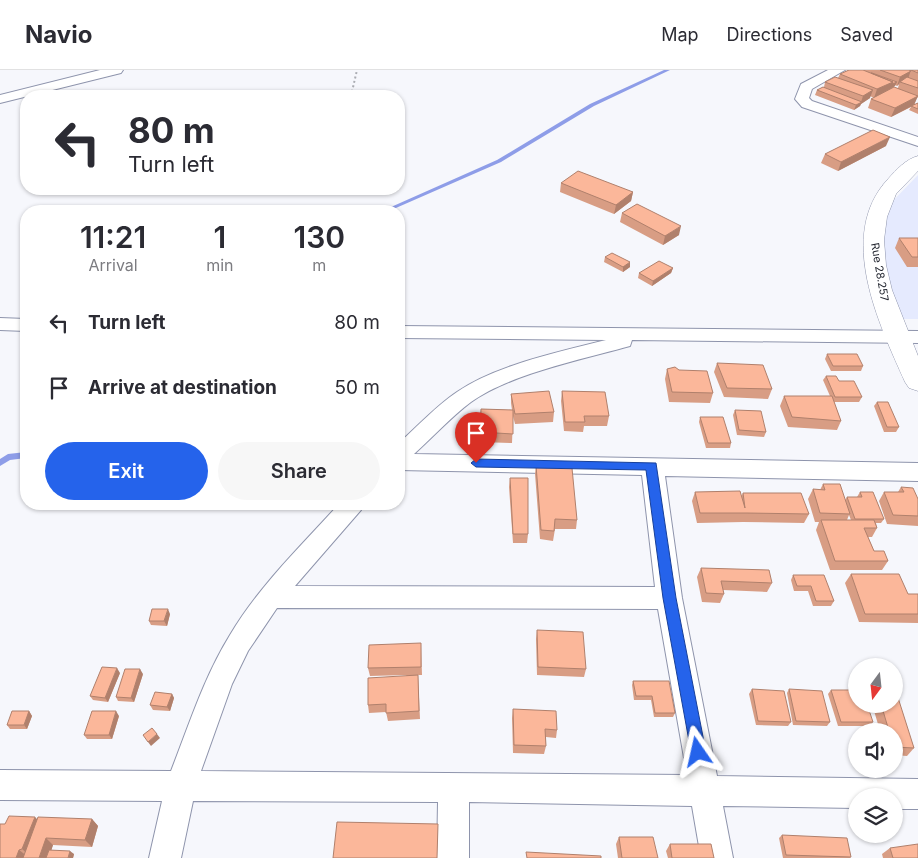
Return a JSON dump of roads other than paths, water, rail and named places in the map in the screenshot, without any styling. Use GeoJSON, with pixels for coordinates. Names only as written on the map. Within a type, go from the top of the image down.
{"type":"FeatureCollection","features":[{"type":"Feature","properties":{"kind":"street"},"geometry":{"type":"LineString","coordinates":[[33,90],[116,70]]}},
{"type":"Feature","properties":{"kind":"street"},"geometry":{"type":"LineString","coordinates":[[838,70],[806,87],[802,99],[807,104],[918,142]]}},
{"type":"Feature","properties":{"kind":"street"},"geometry":{"type":"LineString","coordinates":[[0,98],[20,93]]}},
{"type":"Feature","properties":{"kind":"street","name":"Rue 28.257"},"geometry":{"type":"LineString","coordinates":[[918,162],[897,180],[886,193],[875,227],[874,246],[881,295],[907,337],[918,382]]}},
{"type":"Feature","properties":{"kind":"street"},"geometry":{"type":"LineString","coordinates":[[0,324],[20,325]]}},
{"type":"Feature","properties":{"kind":"street"},"geometry":{"type":"LineString","coordinates":[[405,332],[907,337]]}},
{"type":"Feature","properties":{"kind":"street"},"geometry":{"type":"LineString","coordinates":[[405,450],[464,397],[498,379],[562,358],[654,334]]}},
{"type":"Feature","properties":{"kind":"street"},"geometry":{"type":"LineString","coordinates":[[405,462],[918,472]]}},
{"type":"Feature","properties":{"kind":"street"},"geometry":{"type":"LineString","coordinates":[[652,466],[669,598],[718,858]]}},
{"type":"Feature","properties":{"kind":"street"},"geometry":{"type":"LineString","coordinates":[[165,858],[181,785],[219,681],[239,643],[270,597],[348,510]]}},
{"type":"Feature","properties":{"kind":"street"},"geometry":{"type":"LineString","coordinates":[[270,597],[669,598]]}},
{"type":"Feature","properties":{"kind":"street"},"geometry":{"type":"LineString","coordinates":[[0,785],[454,787],[918,794]]}},
{"type":"Feature","properties":{"kind":"street"},"geometry":{"type":"LineString","coordinates":[[453,858],[454,787]]}},
{"type":"Feature","properties":{"kind":"waterway"},"geometry":{"type":"LineString","coordinates":[[399,205],[499,161],[592,105],[668,70]]}},
{"type":"Feature","properties":{"kind":"waterway"},"geometry":{"type":"LineString","coordinates":[[0,463],[8,457],[20,456]]}}]}
